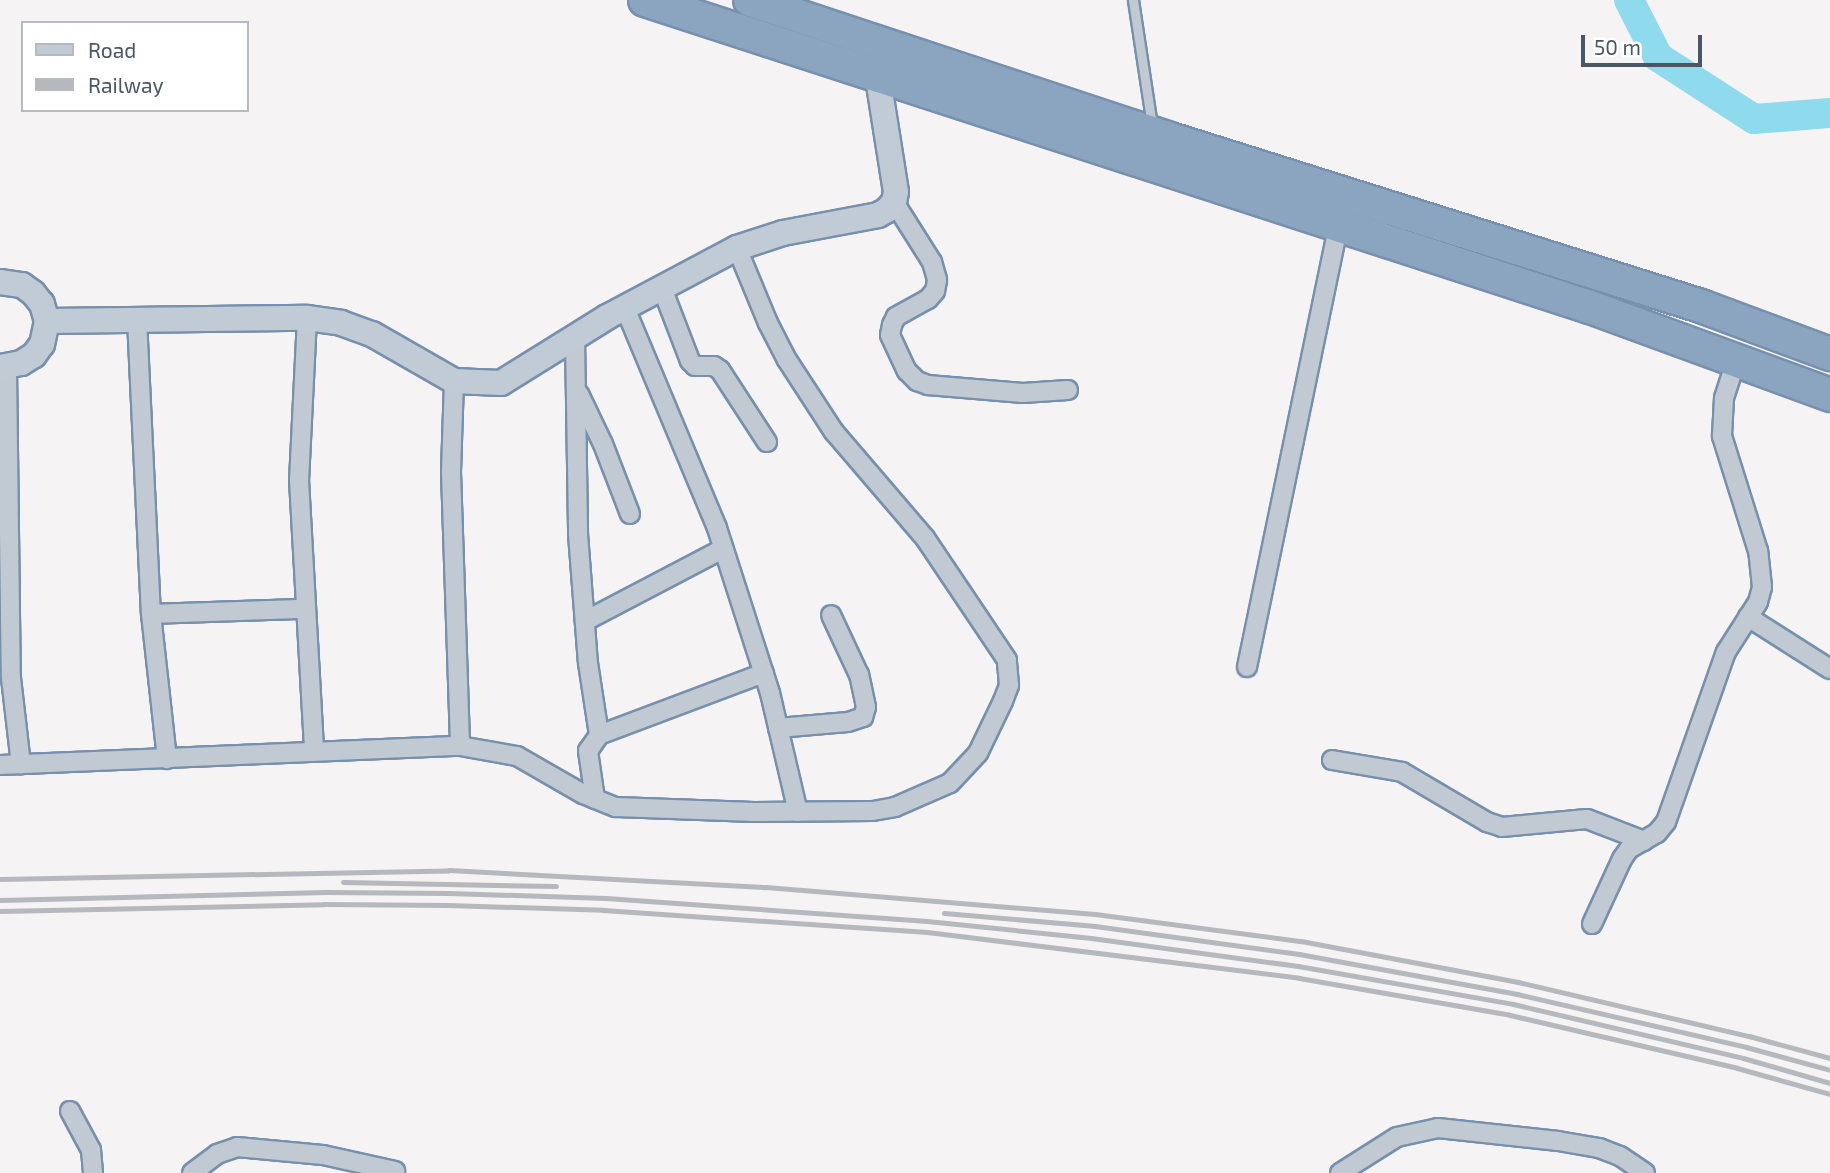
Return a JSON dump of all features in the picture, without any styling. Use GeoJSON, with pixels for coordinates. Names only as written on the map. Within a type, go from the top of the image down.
{"type":"FeatureCollection","features":[{"type":"Feature","properties":{"kind":"highway"},"geometry":{"type":"LineString","coordinates":[[645,0],[1737,358],[1830,395]]}},
{"type":"Feature","properties":{"kind":"highway"},"geometry":{"type":"LineString","coordinates":[[750,0],[1154,134],[1701,306],[1830,354]]}},
{"type":"Feature","properties":{"kind":"street"},"geometry":{"type":"LineString","coordinates":[[47,321],[307,318],[341,324],[372,334],[454,381],[501,383],[625,308],[737,248],[783,233],[878,215],[894,202],[896,192],[878,78]]}},
{"type":"Feature","properties":{"kind":"street"},"geometry":{"type":"LineString","coordinates":[[894,202],[932,262],[937,280],[935,291],[928,299],[897,317],[892,325],[890,335],[907,371],[917,381],[949,387],[1023,393],[1068,390]]}},
{"type":"Feature","properties":{"kind":"street"},"geometry":{"type":"LineString","coordinates":[[1247,667],[1338,226]]}},
{"type":"Feature","properties":{"kind":"street"},"geometry":{"type":"LineString","coordinates":[[0,765],[460,746],[517,755],[595,799],[617,807],[798,812],[873,811],[895,807],[950,783],[978,753],[1003,701],[1010,670],[1000,647],[925,538],[834,432],[787,360],[768,323],[737,248]]}},
{"type":"Feature","properties":{"kind":"street"},"geometry":{"type":"LineString","coordinates":[[0,282],[22,285],[33,293],[42,304],[47,321],[42,344],[34,355],[4,367],[11,678],[20,764]]}},
{"type":"Feature","properties":{"kind":"street"},"geometry":{"type":"LineString","coordinates":[[662,288],[690,361],[695,366],[713,366],[720,370],[766,442]]}},
{"type":"Feature","properties":{"kind":"street"},"geometry":{"type":"LineString","coordinates":[[625,308],[723,549],[764,673],[798,812]]}},
{"type":"Feature","properties":{"kind":"street"},"geometry":{"type":"LineString","coordinates":[[307,318],[299,480],[314,752]]}},
{"type":"Feature","properties":{"kind":"street"},"geometry":{"type":"LineString","coordinates":[[137,319],[151,614],[167,759]]}},
{"type":"Feature","properties":{"kind":"street"},"geometry":{"type":"LineString","coordinates":[[575,338],[578,534],[585,621],[599,734]]}},
{"type":"Feature","properties":{"kind":"street"},"geometry":{"type":"LineString","coordinates":[[1592,924],[1629,849],[1657,833],[1666,822],[1726,652],[1758,602],[1763,573],[1722,436],[1724,398],[1737,358]]}},
{"type":"Feature","properties":{"kind":"street"},"geometry":{"type":"LineString","coordinates":[[454,381],[451,472],[460,746]]}},
{"type":"Feature","properties":{"kind":"street"},"geometry":{"type":"LineString","coordinates":[[576,388],[603,444],[630,514]]}},
{"type":"Feature","properties":{"kind":"street"},"geometry":{"type":"LineString","coordinates":[[585,621],[723,549]]}},
{"type":"Feature","properties":{"kind":"street"},"geometry":{"type":"LineString","coordinates":[[151,614],[305,609]]}},
{"type":"Feature","properties":{"kind":"street"},"geometry":{"type":"LineString","coordinates":[[778,728],[848,722],[863,716],[866,707],[859,675],[831,615]]}},
{"type":"Feature","properties":{"kind":"street"},"geometry":{"type":"LineString","coordinates":[[1748,617],[1830,669]]}},
{"type":"Feature","properties":{"kind":"street"},"geometry":{"type":"LineString","coordinates":[[595,799],[588,751],[599,734],[764,673]]}},
{"type":"Feature","properties":{"kind":"street"},"geometry":{"type":"LineString","coordinates":[[1332,760],[1402,772],[1488,822],[1502,827],[1587,819],[1644,841]]}},
{"type":"Feature","properties":{"kind":"street"},"geometry":{"type":"LineString","coordinates":[[70,1111],[91,1150],[93,1173]]}},
{"type":"Feature","properties":{"kind":"street"},"geometry":{"type":"LineString","coordinates":[[1340,1173],[1398,1138],[1438,1128],[1599,1148],[1620,1156],[1645,1173]]}},
{"type":"Feature","properties":{"kind":"street"},"geometry":{"type":"LineString","coordinates":[[192,1173],[216,1154],[237,1147],[323,1155],[395,1171]]}},
{"type":"Feature","properties":{"kind":"lane"},"geometry":{"type":"LineString","coordinates":[[1133,0],[1154,134]]}},
{"type":"Feature","properties":{"kind":"waterway"},"geometry":{"type":"LineString","coordinates":[[1629,0],[1658,57],[1754,119],[1830,113]]}},
{"type":"Feature","properties":{"kind":"railway"},"geometry":{"type":"LineString","coordinates":[[0,879],[449,870],[766,887],[1095,914],[1301,941],[1518,982],[1749,1036],[1830,1058]]}},
{"type":"Feature","properties":{"kind":"railway"},"geometry":{"type":"LineString","coordinates":[[343,882],[556,886]]}},
{"type":"Feature","properties":{"kind":"railway"},"geometry":{"type":"LineString","coordinates":[[0,900],[326,892],[448,893],[606,898],[927,921],[1091,938],[1298,966],[1513,1004],[1743,1058],[1830,1083]]}},
{"type":"Feature","properties":{"kind":"railway"},"geometry":{"type":"LineString","coordinates":[[0,911],[324,904],[448,905],[603,910],[927,932],[1299,978],[1510,1015],[1737,1068],[1830,1094]]}},
{"type":"Feature","properties":{"kind":"railway"},"geometry":{"type":"LineString","coordinates":[[944,913],[1095,926],[1299,954],[1517,994],[1746,1047],[1830,1070]]}}]}
